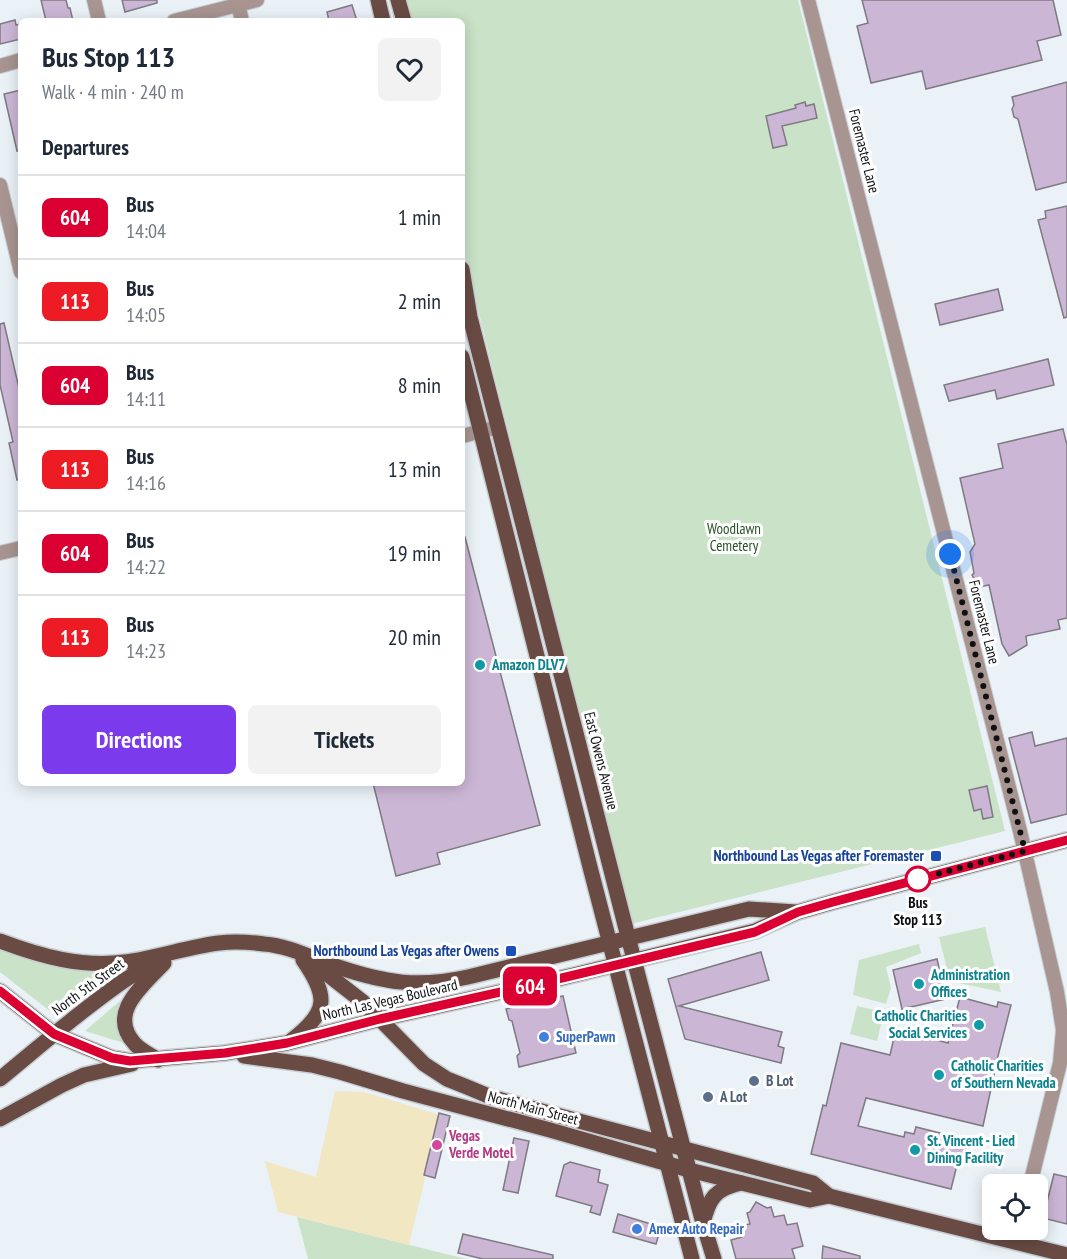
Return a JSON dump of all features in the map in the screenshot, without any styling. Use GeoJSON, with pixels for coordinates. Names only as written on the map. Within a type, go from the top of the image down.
{"type":"FeatureCollection","features":[{"type":"Feature","properties":{"kind":"main road"},"geometry":{"type":"LineString","coordinates":[[378,0],[382,18]]}},
{"type":"Feature","properties":{"kind":"main road"},"geometry":{"type":"LineString","coordinates":[[399,0],[403,18]]}},
{"type":"Feature","properties":{"kind":"main road","name":"East Owens Avenue"},"geometry":{"type":"LineString","coordinates":[[465,287],[470,316],[498,428],[628,938],[714,1259]]}},
{"type":"Feature","properties":{"kind":"main road"},"geometry":{"type":"LineString","coordinates":[[465,369],[609,943],[692,1259]]}},
{"type":"Feature","properties":{"kind":"main road","name":"North Las Vegas Boulevard"},"geometry":{"type":"LineString","coordinates":[[0,991],[54,1034],[112,1058],[130,1061],[158,1060],[225,1053],[287,1043],[380,1019],[755,932],[798,912],[1067,840]]}},
{"type":"Feature","properties":{"kind":"main road","name":"North Las Vegas Boulevard"},"geometry":{"type":"LineString","coordinates":[[0,941],[47,957],[83,963],[123,963],[211,944],[233,942],[267,944],[296,950],[337,967],[369,976],[415,984],[448,981],[749,909],[798,912]]}},
{"type":"Feature","properties":{"kind":"main road"},"geometry":{"type":"LineString","coordinates":[[287,1043],[312,1023],[318,1014],[321,1002],[318,985],[296,950]]}},
{"type":"Feature","properties":{"kind":"main road","name":"North Main Street"},"geometry":{"type":"LineString","coordinates":[[296,950],[337,981],[380,1019],[424,1064],[467,1088],[491,1097],[813,1183],[829,1196]]}},
{"type":"Feature","properties":{"kind":"main road"},"geometry":{"type":"LineString","coordinates":[[158,1060],[136,1046],[128,1035],[124,1021],[125,1011],[128,1003],[174,951]]}},
{"type":"Feature","properties":{"kind":"main road","name":"North 5th Street"},"geometry":{"type":"LineString","coordinates":[[0,1079],[54,1034],[124,981],[174,951]]}},
{"type":"Feature","properties":{"kind":"main road","name":"North Main Street"},"geometry":{"type":"LineString","coordinates":[[225,1053],[312,1065],[340,1072],[666,1164],[810,1200],[829,1196],[982,1229]]}},
{"type":"Feature","properties":{"kind":"main road"},"geometry":{"type":"LineString","coordinates":[[0,1119],[84,1075],[158,1060]]}},
{"type":"Feature","properties":{"kind":"main road"},"geometry":{"type":"LineString","coordinates":[[703,1223],[706,1210],[716,1194],[741,1183]]}},
{"type":"Feature","properties":{"kind":"main road","name":"North Main Street"},"geometry":{"type":"LineString","coordinates":[[1026,1240],[1067,1256]]}},
{"type":"Feature","properties":{"kind":"street"},"geometry":{"type":"LineString","coordinates":[[94,0],[98,18]]}},
{"type":"Feature","properties":{"kind":"street"},"geometry":{"type":"LineString","coordinates":[[184,18],[237,2],[257,0]]}},
{"type":"Feature","properties":{"kind":"street","name":"Foremaster Lane"},"geometry":{"type":"LineString","coordinates":[[808,0],[1025,851],[1057,992],[1063,1030],[1059,1063],[1033,1174]]}},
{"type":"Feature","properties":{"kind":"street"},"geometry":{"type":"LineString","coordinates":[[237,2],[241,18]]}},
{"type":"Feature","properties":{"kind":"street"},"geometry":{"type":"LineString","coordinates":[[0,66],[18,61]]}},
{"type":"Feature","properties":{"kind":"street"},"geometry":{"type":"LineString","coordinates":[[0,186],[18,260]]}},
{"type":"Feature","properties":{"kind":"street"},"geometry":{"type":"LineString","coordinates":[[465,435],[498,428]]}},
{"type":"Feature","properties":{"kind":"street"},"geometry":{"type":"LineString","coordinates":[[0,553],[18,549]]}},
{"type":"Feature","properties":{"kind":"green space","name":"Woodlawn Cemetery"},"geometry":{"type":"Polygon","coordinates":[[[401,0],[798,0],[1005,831],[631,924],[465,257],[465,18],[405,18],[401,0]]]}},
{"type":"Feature","properties":{"kind":"green space"},"geometry":{"type":"Polygon","coordinates":[[[985,927],[1001,992],[950,981],[939,937],[985,927]]]}},
{"type":"Feature","properties":{"kind":"green space"},"geometry":{"type":"Polygon","coordinates":[[[919,944],[921,953],[886,967],[891,988],[886,1004],[853,995],[859,960],[919,944]]]}},
{"type":"Feature","properties":{"kind":"green space"},"geometry":{"type":"Polygon","coordinates":[[[0,949],[51,965],[118,969],[120,973],[86,992],[55,1015],[0,972],[0,949]]]}},
{"type":"Feature","properties":{"kind":"green space"},"geometry":{"type":"Polygon","coordinates":[[[120,1001],[119,1016],[124,1043],[85,1031],[120,1001]]]}},
{"type":"Feature","properties":{"kind":"green space"},"geometry":{"type":"Polygon","coordinates":[[[857,1006],[884,1012],[877,1041],[850,1034],[857,1006]]]}},
{"type":"Feature","properties":{"kind":"green space"},"geometry":{"type":"Polygon","coordinates":[[[297,1217],[458,1257],[467,1259],[308,1259],[297,1217]]]}},
{"type":"Feature","properties":{"kind":"sand"},"geometry":{"type":"Polygon","coordinates":[[[335,1091],[364,1092],[440,1115],[409,1245],[278,1212],[265,1161],[316,1177],[335,1091]]]}},
{"type":"Feature","properties":{"kind":"building"},"geometry":{"type":"Polygon","coordinates":[[[41,0],[66,0],[72,18],[45,18],[41,0]]]}},
{"type":"Feature","properties":{"kind":"building"},"geometry":{"type":"Polygon","coordinates":[[[122,0],[157,0],[157,3],[125,12],[122,0]]]}},
{"type":"Feature","properties":{"kind":"building"},"geometry":{"type":"Polygon","coordinates":[[[862,0],[1053,0],[1061,35],[1037,41],[1042,60],[926,89],[922,71],[871,83],[857,26],[868,23],[862,0]]]}},
{"type":"Feature","properties":{"kind":"building"},"geometry":{"type":"Polygon","coordinates":[[[352,5],[356,18],[328,18],[327,12],[352,5]]]}},
{"type":"Feature","properties":{"kind":"building"},"geometry":{"type":"Polygon","coordinates":[[[15,20],[16,25],[18,25],[18,40],[0,44],[0,24],[15,20]]]}},
{"type":"Feature","properties":{"kind":"building"},"geometry":{"type":"Polygon","coordinates":[[[1067,82],[1067,182],[1036,190],[1018,119],[1014,117],[1012,97],[1067,82]]]}},
{"type":"Feature","properties":{"kind":"building"},"geometry":{"type":"Polygon","coordinates":[[[18,91],[17,151],[4,94],[18,91]]]}},
{"type":"Feature","properties":{"kind":"building"},"geometry":{"type":"Polygon","coordinates":[[[805,102],[806,106],[814,104],[817,118],[782,126],[787,145],[773,148],[766,116],[796,108],[795,105],[805,102]]]}},
{"type":"Feature","properties":{"kind":"building"},"geometry":{"type":"Polygon","coordinates":[[[1067,206],[1067,317],[1064,318],[1038,220],[1046,218],[1045,211],[1067,206]]]}},
{"type":"Feature","properties":{"kind":"building"},"geometry":{"type":"Polygon","coordinates":[[[998,289],[1003,310],[940,325],[935,304],[998,289]]]}},
{"type":"Feature","properties":{"kind":"building"},"geometry":{"type":"Polygon","coordinates":[[[4,323],[18,384],[18,480],[9,443],[13,442],[0,385],[0,324],[4,323]]]}},
{"type":"Feature","properties":{"kind":"building"},"geometry":{"type":"Polygon","coordinates":[[[1048,359],[1054,385],[997,399],[995,390],[949,401],[944,385],[1048,359]]]}},
{"type":"Feature","properties":{"kind":"building"},"geometry":{"type":"Polygon","coordinates":[[[1063,429],[1067,445],[1067,618],[1058,620],[1060,629],[1026,636],[1027,645],[1009,656],[1002,644],[989,585],[979,587],[972,575],[974,573],[970,552],[975,544],[960,478],[1003,468],[998,444],[1063,429]]]}},
{"type":"Feature","properties":{"kind":"building","name":"Amazon DLV7"},"geometry":{"type":"Polygon","coordinates":[[[465,537],[540,825],[437,853],[440,864],[396,876],[374,786],[465,786],[465,537]]]}},
{"type":"Feature","properties":{"kind":"building"},"geometry":{"type":"Polygon","coordinates":[[[1032,732],[1035,746],[1067,738],[1067,814],[1031,823],[1009,738],[1032,732]]]}},
{"type":"Feature","properties":{"kind":"building"},"geometry":{"type":"Polygon","coordinates":[[[987,786],[993,817],[983,819],[981,809],[974,811],[969,790],[987,786]]]}},
{"type":"Feature","properties":{"kind":"building"},"geometry":{"type":"Polygon","coordinates":[[[761,952],[769,980],[679,1006],[782,1032],[778,1046],[784,1048],[781,1063],[685,1039],[668,979],[761,952]]]}},
{"type":"Feature","properties":{"kind":"building","name":"Administration Offices"},"geometry":{"type":"Polygon","coordinates":[[[937,959],[946,999],[902,1009],[893,970],[937,959]]]}},
{"type":"Feature","properties":{"kind":"building","name":"SuperPawn"},"geometry":{"type":"Polygon","coordinates":[[[563,996],[576,1053],[519,1067],[517,1056],[520,1053],[512,1021],[509,1020],[506,1009],[563,996]]]}},
{"type":"Feature","properties":{"kind":"building"},"geometry":{"type":"Polygon","coordinates":[[[960,997],[997,1007],[998,1002],[1011,1005],[983,1126],[866,1098],[858,1126],[904,1137],[905,1132],[914,1134],[916,1127],[968,1140],[963,1162],[958,1161],[951,1189],[811,1154],[823,1105],[826,1106],[841,1043],[890,1055],[896,1029],[948,1043],[960,997]]]}},
{"type":"Feature","properties":{"kind":"building","name":"Vegas Verde Motel"},"geometry":{"type":"Polygon","coordinates":[[[439,1113],[450,1116],[435,1178],[424,1175],[439,1113]]]}},
{"type":"Feature","properties":{"kind":"building"},"geometry":{"type":"Polygon","coordinates":[[[514,1138],[529,1141],[518,1193],[503,1190],[514,1138]]]}},
{"type":"Feature","properties":{"kind":"building"},"geometry":{"type":"Polygon","coordinates":[[[570,1162],[600,1170],[598,1182],[608,1185],[600,1215],[590,1212],[592,1206],[556,1196],[564,1165],[570,1162]]]}},
{"type":"Feature","properties":{"kind":"building"},"geometry":{"type":"Polygon","coordinates":[[[1054,1174],[1067,1177],[1067,1224],[1048,1219],[1048,1198],[1054,1174]]]}},
{"type":"Feature","properties":{"kind":"building"},"geometry":{"type":"Polygon","coordinates":[[[756,1202],[767,1208],[771,1207],[774,1217],[784,1215],[787,1225],[797,1223],[803,1246],[792,1249],[795,1259],[736,1259],[731,1240],[742,1237],[739,1226],[750,1224],[747,1213],[756,1202]]]}},
{"type":"Feature","properties":{"kind":"building","name":"Amex Auto Repair"},"geometry":{"type":"Polygon","coordinates":[[[618,1214],[661,1227],[656,1244],[613,1232],[618,1214]]]}},
{"type":"Feature","properties":{"kind":"building"},"geometry":{"type":"Polygon","coordinates":[[[463,1234],[553,1255],[553,1259],[483,1259],[458,1253],[463,1234]]]}},
{"type":"Feature","properties":{"kind":"building"},"geometry":{"type":"Polygon","coordinates":[[[823,1246],[860,1256],[860,1259],[822,1259],[823,1246]]]}},
{"type":"Feature","properties":{"kind":"bus line","name":"604"},"geometry":{"type":"LineString","coordinates":[[0,991],[54,1034],[112,1058],[130,1061],[158,1060],[256,1049],[755,932],[798,912],[1067,840]]}},
{"type":"Feature","properties":{"kind":"place","name":"Amazon DLV7"},"geometry":{"type":"Point","coordinates":[480,665]}},
{"type":"Feature","properties":{"kind":"place","name":"Northbound Las Vegas after Foremaster"},"geometry":{"type":"Point","coordinates":[936,856]}},
{"type":"Feature","properties":{"kind":"place","name":"Bus Stop 113"},"geometry":{"type":"Point","coordinates":[918,879]}},
{"type":"Feature","properties":{"kind":"place","name":"Northbound Las Vegas after Owens"},"geometry":{"type":"Point","coordinates":[511,951]}},
{"type":"Feature","properties":{"kind":"place","name":"Administration Offices"},"geometry":{"type":"Point","coordinates":[919,984]}},
{"type":"Feature","properties":{"kind":"place","name":"Catholic Charities Social Services"},"geometry":{"type":"Point","coordinates":[979,1025]}},
{"type":"Feature","properties":{"kind":"place","name":"SuperPawn"},"geometry":{"type":"Point","coordinates":[544,1037]}},
{"type":"Feature","properties":{"kind":"place","name":"Catholic Charities of Southern Nevada"},"geometry":{"type":"Point","coordinates":[939,1075]}},
{"type":"Feature","properties":{"kind":"place","name":"B Lot"},"geometry":{"type":"Point","coordinates":[754,1081]}},
{"type":"Feature","properties":{"kind":"place","name":"A Lot"},"geometry":{"type":"Point","coordinates":[708,1097]}},
{"type":"Feature","properties":{"kind":"place","name":"Vegas Verde Motel"},"geometry":{"type":"Point","coordinates":[437,1145]}},
{"type":"Feature","properties":{"kind":"place","name":"St. Vincent - Lied Dining Facility"},"geometry":{"type":"Point","coordinates":[915,1150]}},
{"type":"Feature","properties":{"kind":"place","name":"Amex Auto Repair"},"geometry":{"type":"Point","coordinates":[637,1229]}},
{"type":"Feature","properties":{"kind":"route"},"geometry":{"type":"LineString","coordinates":[[918,879],[1025,851],[950,554]]}}]}
